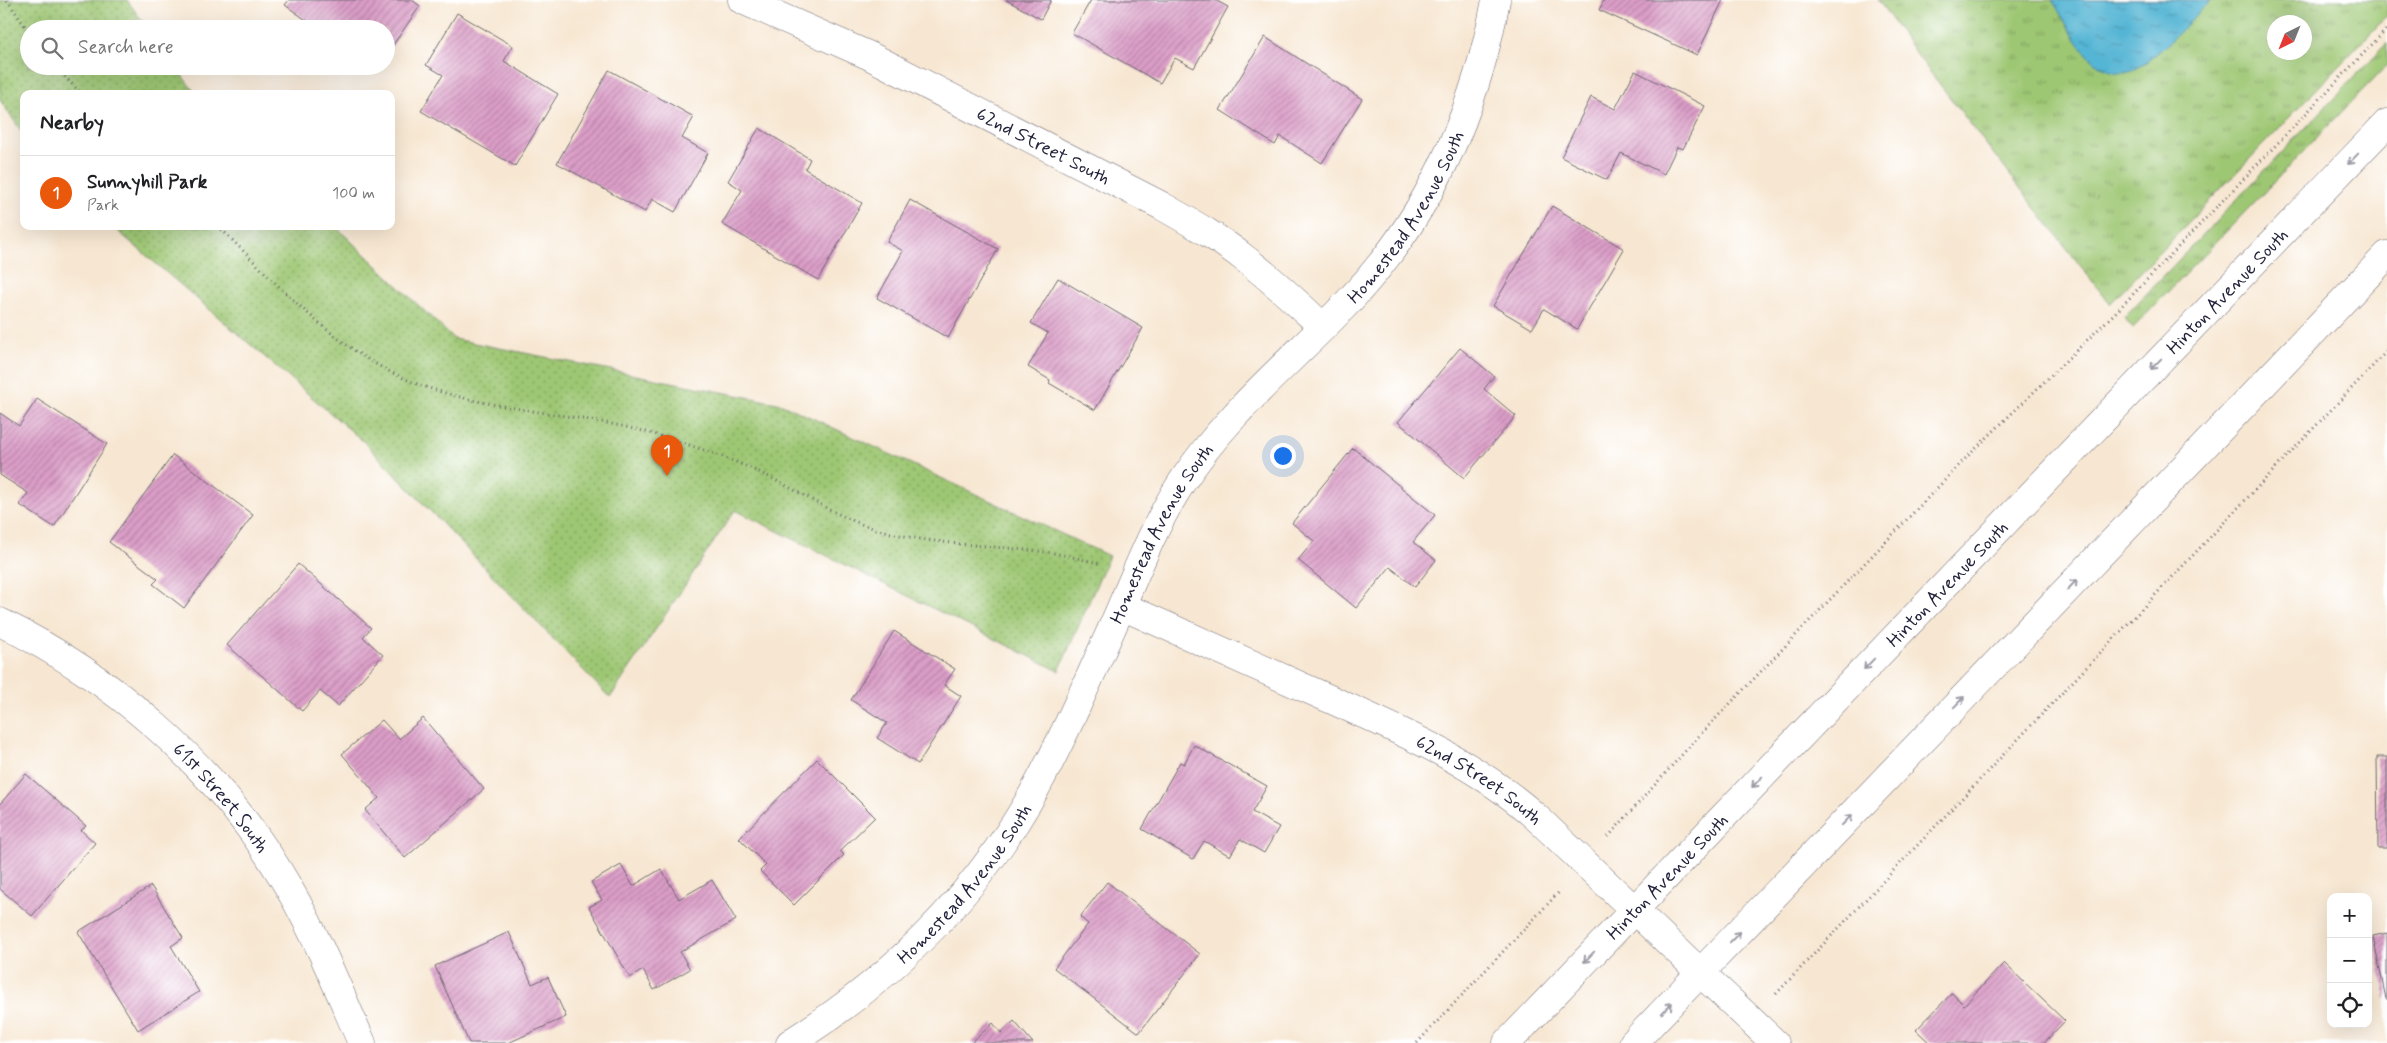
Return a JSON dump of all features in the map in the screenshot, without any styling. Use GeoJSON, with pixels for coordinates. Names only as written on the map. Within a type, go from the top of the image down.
{"type":"FeatureCollection","features":[{"type":"Feature","properties":{"kind":"street","name":"62nd Street South"},"geometry":{"type":"LineString","coordinates":[[742,0],[870,56],[1162,206],[1208,232],[1244,257],[1323,327]]}},
{"type":"Feature","properties":{"kind":"street","name":"Homestead Avenue South"},"geometry":{"type":"LineString","coordinates":[[790,1043],[849,1004],[896,965],[944,914],[988,860],[1017,820],[1046,769],[1122,606],[1156,527],[1190,470],[1240,407],[1364,285],[1393,250],[1435,182],[1458,133],[1474,89],[1488,42],[1496,0]]}},
{"type":"Feature","properties":{"kind":"street","name":"Hinton Avenue South"},"geometry":{"type":"LineString","coordinates":[[1507,1043],[2387,123]]}},
{"type":"Feature","properties":{"kind":"street"},"geometry":{"type":"LineString","coordinates":[[1633,1043],[2387,254]]}},
{"type":"Feature","properties":{"kind":"street","name":"62nd Street South"},"geometry":{"type":"LineString","coordinates":[[1122,606],[1435,746],[1518,800],[1775,1043]]}},
{"type":"Feature","properties":{"kind":"street","name":"61st Street South"},"geometry":{"type":"LineString","coordinates":[[0,622],[56,652],[114,691],[179,749],[230,804],[259,840],[287,884],[311,930],[362,1043]]}},
{"type":"Feature","properties":{"kind":"path"},"geometry":{"type":"LineString","coordinates":[[7,0],[21,20]]}},
{"type":"Feature","properties":{"kind":"path"},"geometry":{"type":"LineString","coordinates":[[1643,797],[1966,458],[2111,317],[2387,29]]}},
{"type":"Feature","properties":{"kind":"path"},"geometry":{"type":"LineString","coordinates":[[63,75],[78,90]]}},
{"type":"Feature","properties":{"kind":"path"},"geometry":{"type":"LineString","coordinates":[[222,230],[283,291],[330,332],[376,364],[409,380],[493,403],[616,424],[670,439],[756,470],[855,522],[878,530],[932,540],[1046,552],[1088,561]]}},
{"type":"Feature","properties":{"kind":"path"},"geometry":{"type":"LineString","coordinates":[[1813,954],[2387,351]]}},
{"type":"Feature","properties":{"kind":"path"},"geometry":{"type":"LineString","coordinates":[[1417,1043],[1530,924]]}},
{"type":"Feature","properties":{"kind":"green space"},"geometry":{"type":"Polygon","coordinates":[[[0,0],[127,0],[141,20],[20,20],[20,75],[182,75],[193,90],[20,90],[20,129],[0,100],[0,0]]]}},
{"type":"Feature","properties":{"kind":"green space"},"geometry":{"type":"Polygon","coordinates":[[[1878,0],[2387,0],[2387,16],[2110,304],[1920,59],[1878,0]]]}},
{"type":"Feature","properties":{"kind":"green space"},"geometry":{"type":"Polygon","coordinates":[[[2387,43],[2387,65],[2133,328],[2124,317],[2387,43]]]}},
{"type":"Feature","properties":{"kind":"green space"},"geometry":{"type":"Polygon","coordinates":[[[117,230],[339,230],[454,339],[782,404],[1109,556],[1059,671],[735,510],[610,698],[364,442],[117,230]]]}},
{"type":"Feature","properties":{"kind":"water"},"geometry":{"type":"Polygon","coordinates":[[[2052,0],[2211,0],[2157,54],[2133,70],[2124,73],[2105,69],[2089,57],[2052,0]]]}},
{"type":"Feature","properties":{"kind":"building"},"geometry":{"type":"Polygon","coordinates":[[[289,0],[412,0],[420,6],[395,42],[395,20],[306,20],[285,5],[289,0]]]}},
{"type":"Feature","properties":{"kind":"building"},"geometry":{"type":"Polygon","coordinates":[[[1006,0],[1051,0],[1041,19],[1006,0]]]}},
{"type":"Feature","properties":{"kind":"building"},"geometry":{"type":"Polygon","coordinates":[[[1091,0],[1215,0],[1228,7],[1194,68],[1175,58],[1160,83],[1072,33],[1091,0]]]}},
{"type":"Feature","properties":{"kind":"building"},"geometry":{"type":"Polygon","coordinates":[[[1604,0],[1723,0],[1697,55],[1599,10],[1604,0]]]}},
{"type":"Feature","properties":{"kind":"building"},"geometry":{"type":"Polygon","coordinates":[[[457,13],[513,46],[504,61],[558,94],[515,166],[421,111],[443,75],[426,65],[457,13]]]}},
{"type":"Feature","properties":{"kind":"building"},"geometry":{"type":"Polygon","coordinates":[[[1265,37],[1362,99],[1322,163],[1280,136],[1275,145],[1220,110],[1265,37]]]}},
{"type":"Feature","properties":{"kind":"building"},"geometry":{"type":"Polygon","coordinates":[[[609,70],[694,117],[682,138],[708,153],[675,212],[652,199],[645,212],[557,163],[609,70]]]}},
{"type":"Feature","properties":{"kind":"building"},"geometry":{"type":"Polygon","coordinates":[[[1635,71],[1705,106],[1683,149],[1677,147],[1664,174],[1621,153],[1607,180],[1561,157],[1591,97],[1615,109],[1635,71]]]}},
{"type":"Feature","properties":{"kind":"building"},"geometry":{"type":"Polygon","coordinates":[[[759,128],[810,159],[805,169],[862,203],[818,280],[722,224],[742,190],[728,181],[759,128]]]}},
{"type":"Feature","properties":{"kind":"building"},"geometry":{"type":"Polygon","coordinates":[[[910,200],[998,249],[948,338],[877,298],[903,251],[887,242],[910,200]]]}},
{"type":"Feature","properties":{"kind":"building"},"geometry":{"type":"Polygon","coordinates":[[[1552,206],[1624,249],[1577,329],[1544,309],[1532,329],[1493,306],[1552,206]]]}},
{"type":"Feature","properties":{"kind":"building"},"geometry":{"type":"Polygon","coordinates":[[[1058,278],[1143,328],[1095,410],[1049,383],[1050,380],[1028,367],[1048,333],[1031,323],[1058,278]]]}},
{"type":"Feature","properties":{"kind":"building"},"geometry":{"type":"Polygon","coordinates":[[[1460,348],[1494,376],[1484,389],[1516,416],[1464,478],[1398,422],[1460,348]]]}},
{"type":"Feature","properties":{"kind":"building"},"geometry":{"type":"Polygon","coordinates":[[[37,399],[107,444],[54,527],[20,505],[28,493],[0,475],[0,413],[19,426],[37,399]]]}},
{"type":"Feature","properties":{"kind":"building"},"geometry":{"type":"Polygon","coordinates":[[[1353,448],[1435,515],[1413,542],[1436,560],[1415,587],[1390,567],[1356,608],[1298,560],[1314,541],[1292,523],[1353,448]]]}},
{"type":"Feature","properties":{"kind":"building"},"geometry":{"type":"Polygon","coordinates":[[[173,455],[253,515],[184,608],[153,584],[158,579],[109,542],[173,455]]]}},
{"type":"Feature","properties":{"kind":"building"},"geometry":{"type":"Polygon","coordinates":[[[298,564],[371,628],[363,637],[383,655],[338,706],[320,691],[302,711],[227,645],[298,564]]]}},
{"type":"Feature","properties":{"kind":"building"},"geometry":{"type":"Polygon","coordinates":[[[894,631],[955,669],[944,685],[961,696],[918,764],[877,738],[887,723],[851,700],[894,631]]]}},
{"type":"Feature","properties":{"kind":"building"},"geometry":{"type":"Polygon","coordinates":[[[423,718],[484,789],[405,858],[365,810],[379,798],[342,754],[382,720],[399,739],[423,718]]]}},
{"type":"Feature","properties":{"kind":"building"},"geometry":{"type":"Polygon","coordinates":[[[1194,745],[1267,786],[1252,812],[1279,827],[1264,853],[1240,839],[1230,856],[1204,841],[1193,859],[1142,829],[1180,762],[1184,764],[1194,745]]]}},
{"type":"Feature","properties":{"kind":"building"},"geometry":{"type":"Polygon","coordinates":[[[2377,757],[2387,757],[2387,848],[2378,848],[2377,757]]]}},
{"type":"Feature","properties":{"kind":"building"},"geometry":{"type":"Polygon","coordinates":[[[817,759],[875,817],[840,851],[844,855],[794,905],[760,871],[766,865],[739,838],[817,759]]]}},
{"type":"Feature","properties":{"kind":"building"},"geometry":{"type":"Polygon","coordinates":[[[26,774],[86,826],[81,830],[95,843],[32,916],[0,889],[0,804],[26,774]]]}},
{"type":"Feature","properties":{"kind":"building"},"geometry":{"type":"Polygon","coordinates":[[[621,865],[633,886],[661,869],[679,899],[712,880],[736,920],[680,952],[690,969],[654,990],[643,970],[630,978],[589,907],[602,900],[591,882],[621,865]]]}},
{"type":"Feature","properties":{"kind":"building"},"geometry":{"type":"Polygon","coordinates":[[[1107,882],[1200,954],[1139,1033],[1054,968],[1088,924],[1080,917],[1107,882]]]}},
{"type":"Feature","properties":{"kind":"building"},"geometry":{"type":"Polygon","coordinates":[[[151,886],[183,938],[171,946],[199,992],[138,1030],[78,932],[151,886]]]}},
{"type":"Feature","properties":{"kind":"building"},"geometry":{"type":"Polygon","coordinates":[[[509,932],[532,984],[548,977],[566,1017],[508,1043],[469,1043],[435,966],[509,932]]]}},
{"type":"Feature","properties":{"kind":"building"},"geometry":{"type":"Polygon","coordinates":[[[2387,933],[2387,999],[2386,999],[2373,936],[2387,933]]]}},
{"type":"Feature","properties":{"kind":"building"},"geometry":{"type":"Polygon","coordinates":[[[2004,963],[2065,1021],[2044,1043],[1930,1043],[1916,1030],[1952,993],[1964,1005],[2004,963]]]}},
{"type":"Feature","properties":{"kind":"building"},"geometry":{"type":"Polygon","coordinates":[[[1014,1021],[1033,1043],[971,1043],[993,1023],[1001,1033],[1014,1021]]]}},
{"type":"Feature","properties":{"kind":"place","name":"Sunnyhill Park"},"geometry":{"type":"Point","coordinates":[667,476]}}]}
